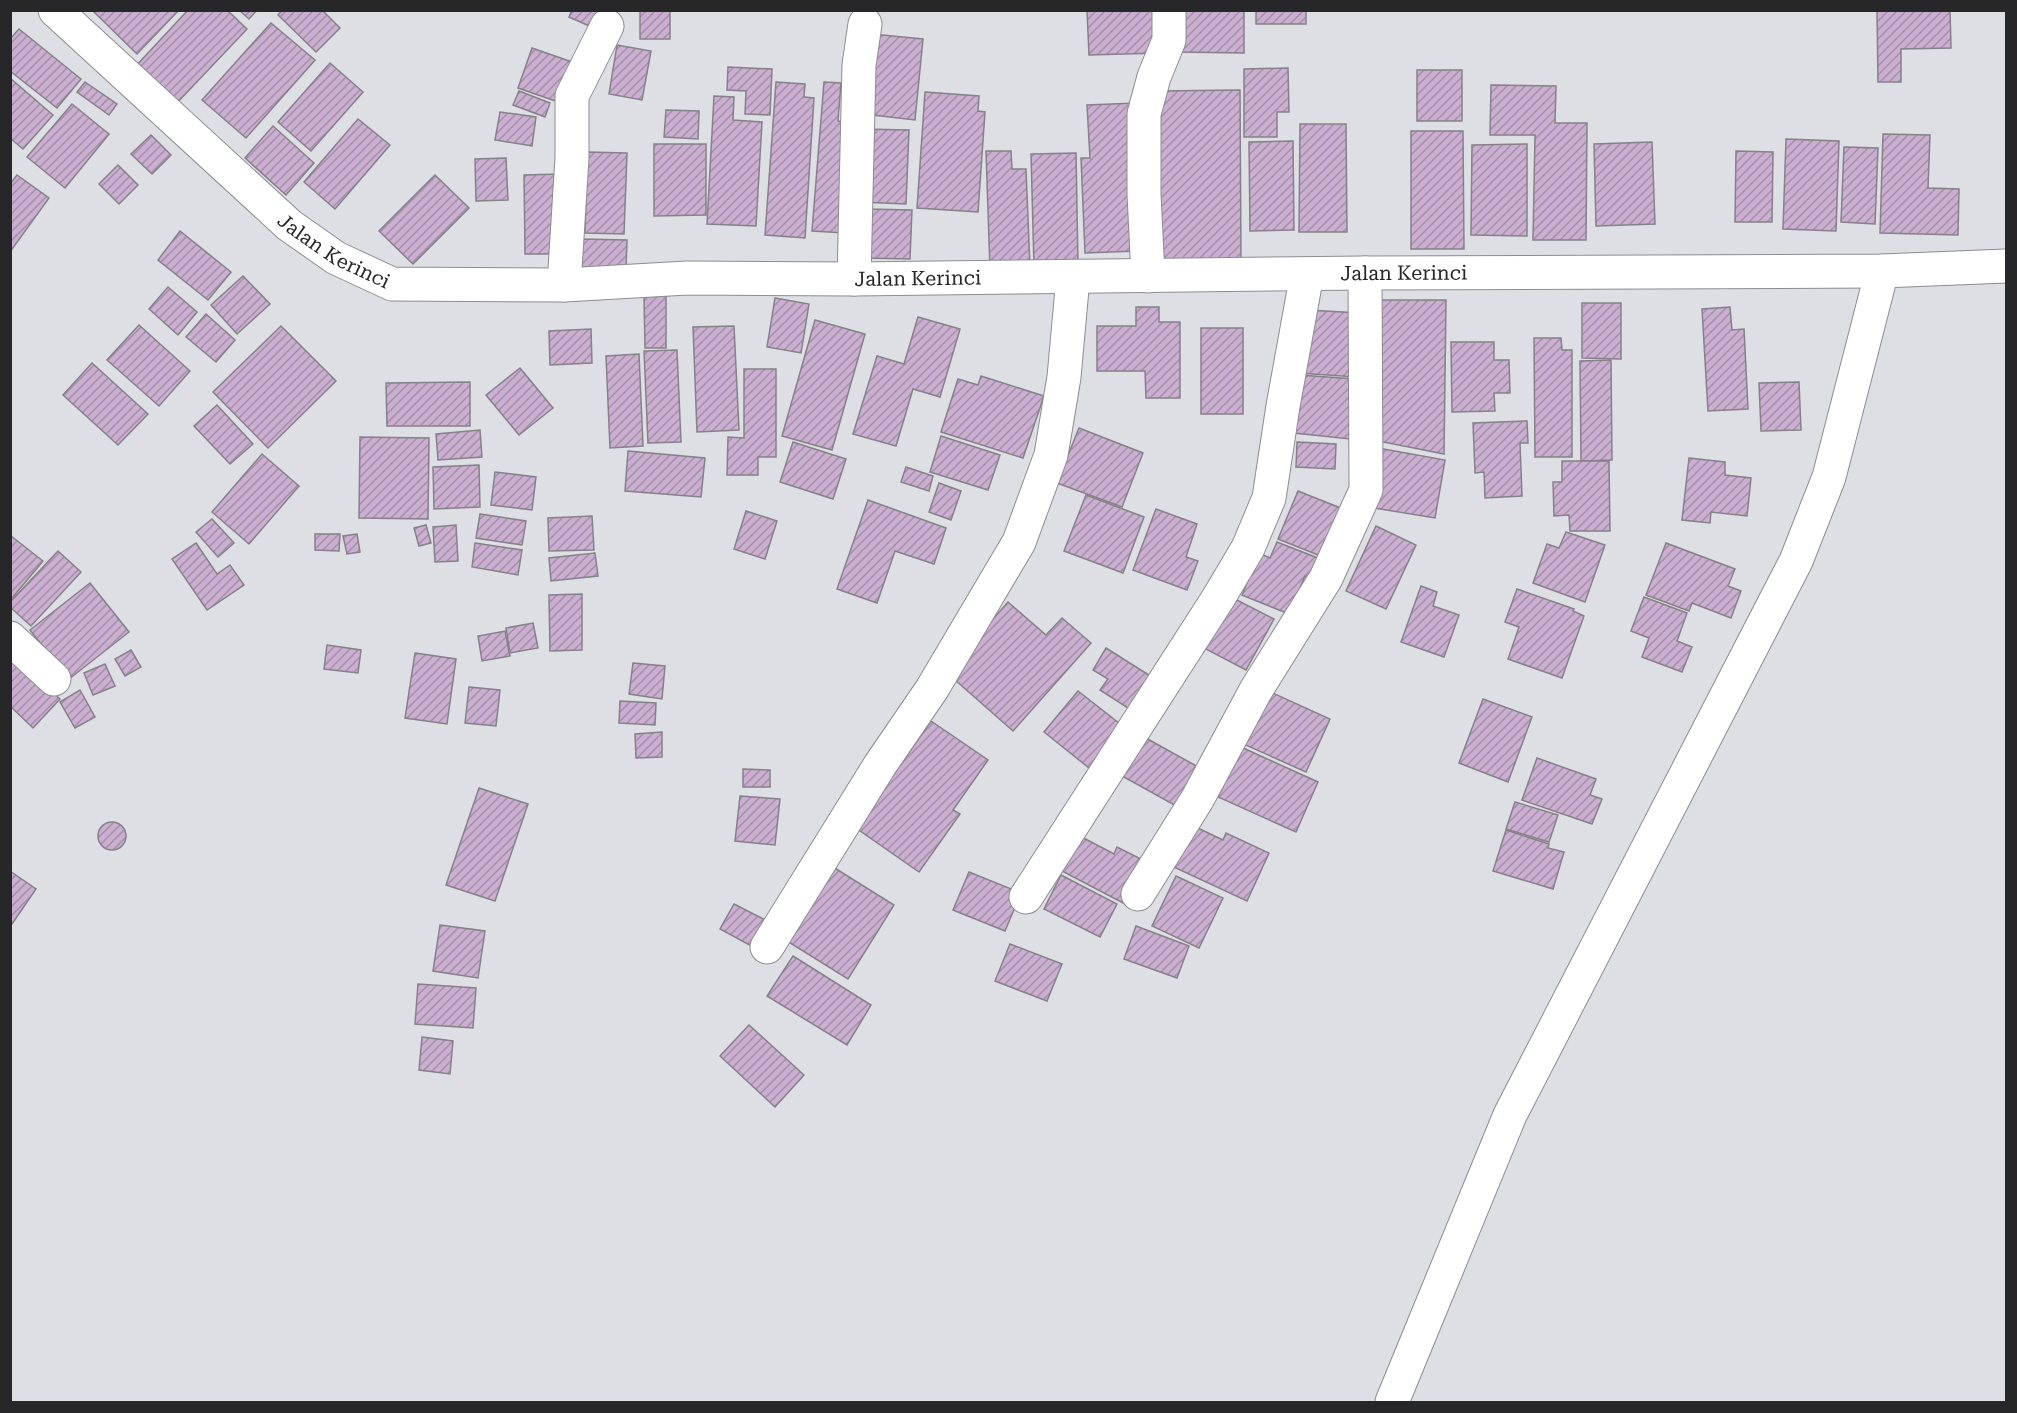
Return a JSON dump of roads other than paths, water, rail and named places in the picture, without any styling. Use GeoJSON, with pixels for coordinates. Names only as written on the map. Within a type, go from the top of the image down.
{"type":"FeatureCollection","features":[{"type":"Feature","properties":{"kind":"street","name":"Jalan Kerinci"},"geometry":{"type":"LineString","coordinates":[[55,10],[289,225],[336,258],[392,284],[564,285],[687,278],[1073,278],[1365,273],[1882,271],[2007,266]]}},
{"type":"Feature","properties":{"kind":"street"},"geometry":{"type":"LineString","coordinates":[[1148,276],[1144,194],[1144,114],[1154,77],[1169,40],[1169,10]]}},
{"type":"Feature","properties":{"kind":"street"},"geometry":{"type":"LineString","coordinates":[[854,279],[859,65],[866,24]]}},
{"type":"Feature","properties":{"kind":"street"},"geometry":{"type":"LineString","coordinates":[[564,285],[572,158],[572,96],[607,26]]}},
{"type":"Feature","properties":{"kind":"street"},"geometry":{"type":"LineString","coordinates":[[1392,1402],[1510,1115],[1796,561],[1829,477],[1882,271]]}},
{"type":"Feature","properties":{"kind":"street"},"geometry":{"type":"LineString","coordinates":[[1138,894],[1198,798],[1256,690],[1326,578],[1366,490],[1365,273]]}},
{"type":"Feature","properties":{"kind":"street"},"geometry":{"type":"LineString","coordinates":[[1026,897],[1248,549],[1269,498],[1307,274]]}},
{"type":"Feature","properties":{"kind":"street"},"geometry":{"type":"LineString","coordinates":[[767,947],[879,765],[932,689],[1019,542],[1051,455],[1064,377],[1073,278]]}},
{"type":"Feature","properties":{"kind":"street"},"geometry":{"type":"LineString","coordinates":[[10,638],[54,679]]}}]}
